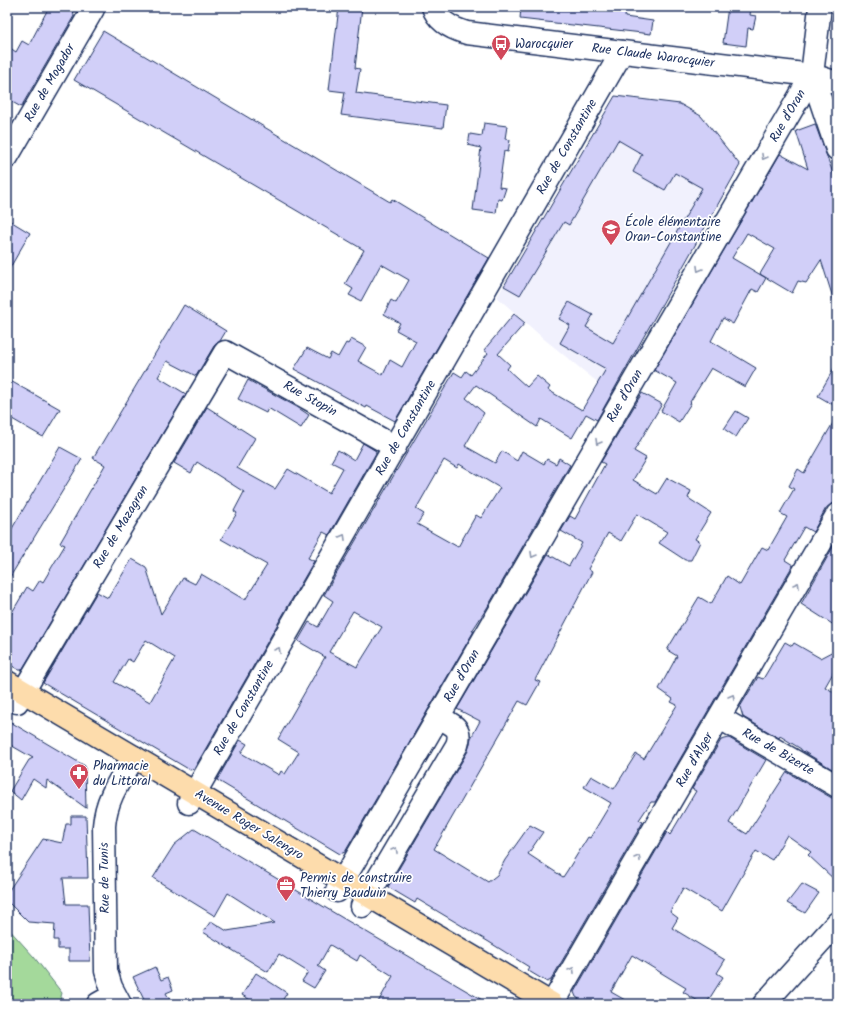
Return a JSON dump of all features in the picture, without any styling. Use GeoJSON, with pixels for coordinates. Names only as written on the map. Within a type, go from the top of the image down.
{"type":"FeatureCollection","features":[{"type":"Feature","properties":{"kind":"main road","name":"Avenue Roger Salengro"},"geometry":{"type":"LineString","coordinates":[[14,693],[340,885],[528,1004]]}},
{"type":"Feature","properties":{"kind":"main road","name":"Avenue Roger Salengro"},"geometry":{"type":"LineString","coordinates":[[365,901],[552,1004]]}},
{"type":"Feature","properties":{"kind":"street","name":"Rue Claude Warocquier"},"geometry":{"type":"LineString","coordinates":[[433,7],[440,18],[449,25],[457,30],[467,33],[812,75],[837,83]]}},
{"type":"Feature","properties":{"kind":"street"},"geometry":{"type":"LineString","coordinates":[[820,7],[812,75],[837,149]]}},
{"type":"Feature","properties":{"kind":"street","name":"Rue de Mogador"},"geometry":{"type":"LineString","coordinates":[[7,157],[96,8]]}},
{"type":"Feature","properties":{"kind":"street","name":"Rue de Constantine"},"geometry":{"type":"LineString","coordinates":[[192,798],[622,52]]}},
{"type":"Feature","properties":{"kind":"street","name":"Rue d'Oran"},"geometry":{"type":"LineString","coordinates":[[340,885],[812,75]]}},
{"type":"Feature","properties":{"kind":"street","name":"Rue Stopin"},"geometry":{"type":"LineString","coordinates":[[225,352],[395,447]]}},
{"type":"Feature","properties":{"kind":"street","name":"Rue de Mazagran"},"geometry":{"type":"LineString","coordinates":[[14,693],[225,352]]}},
{"type":"Feature","properties":{"kind":"street","name":"Rue d'Alger"},"geometry":{"type":"LineString","coordinates":[[552,1004],[837,515]]}},
{"type":"Feature","properties":{"kind":"street","name":"Rue d'Oran"},"geometry":{"type":"LineString","coordinates":[[365,901],[457,745],[459,738],[456,727],[438,717]]}},
{"type":"Feature","properties":{"kind":"street","name":"Rue de Bizerte"},"geometry":{"type":"LineString","coordinates":[[720,718],[837,786]]}},
{"type":"Feature","properties":{"kind":"street","name":"Rue de Tunis"},"geometry":{"type":"LineString","coordinates":[[111,1001],[106,962],[104,826],[109,799],[131,762]]}},
{"type":"Feature","properties":{"kind":"street"},"geometry":{"type":"LineString","coordinates":[[764,1004],[837,923]]}},
{"type":"Feature","properties":{"kind":"shaded area","name":"École élémentaire Oran-Constantine"},"geometry":{"type":"Polygon","coordinates":[[[615,96],[680,104],[701,116],[740,165],[611,393],[544,339],[497,297],[615,96]]]}},
{"type":"Feature","properties":{"kind":"green space"},"geometry":{"type":"Polygon","coordinates":[[[7,927],[34,957],[62,993],[59,1004],[7,1004],[7,927]]]}},
{"type":"Feature","properties":{"kind":"building"},"geometry":{"type":"Polygon","coordinates":[[[49,7],[68,7],[73,10],[74,16],[21,107],[7,99],[7,46],[16,52],[22,41],[29,45],[49,7]]]}},
{"type":"Feature","properties":{"kind":"building"},"geometry":{"type":"Polygon","coordinates":[[[339,7],[362,7],[355,68],[360,69],[356,93],[446,105],[443,128],[341,115],[345,92],[329,90],[339,7]]]}},
{"type":"Feature","properties":{"kind":"building"},"geometry":{"type":"Polygon","coordinates":[[[521,7],[612,7],[626,9],[625,17],[653,21],[651,34],[520,19],[521,7]]]}},
{"type":"Feature","properties":{"kind":"building"},"geometry":{"type":"Polygon","coordinates":[[[728,7],[751,7],[750,15],[756,16],[753,29],[748,28],[746,46],[723,43],[728,7]]]}},
{"type":"Feature","properties":{"kind":"building"},"geometry":{"type":"Polygon","coordinates":[[[103,31],[390,202],[392,199],[489,258],[395,421],[367,406],[366,408],[294,369],[307,348],[328,359],[331,353],[338,357],[346,343],[348,344],[351,339],[366,347],[358,361],[383,375],[390,360],[402,367],[416,341],[396,330],[400,323],[384,314],[391,300],[396,303],[409,280],[381,264],[361,301],[349,295],[353,289],[345,284],[364,250],[74,80],[103,31]]]}},
{"type":"Feature","properties":{"kind":"building"},"geometry":{"type":"Polygon","coordinates":[[[615,96],[680,104],[701,116],[740,165],[597,420],[586,414],[572,438],[541,419],[537,427],[476,385],[466,398],[484,413],[465,446],[495,463],[502,451],[517,461],[522,451],[544,464],[547,459],[556,464],[559,458],[570,465],[487,608],[472,631],[474,631],[345,852],[340,854],[217,780],[240,740],[247,744],[241,753],[279,775],[281,771],[285,774],[299,752],[278,739],[325,657],[298,641],[309,622],[318,627],[333,601],[324,595],[454,372],[462,377],[466,371],[471,375],[488,353],[484,350],[514,314],[525,323],[498,354],[510,365],[507,369],[527,387],[537,376],[550,387],[548,390],[582,410],[606,369],[560,343],[570,325],[559,319],[569,302],[593,315],[586,327],[613,343],[702,188],[675,173],[665,190],[633,172],[642,154],[618,140],[569,225],[564,222],[520,295],[504,286],[615,96]],[[444,460],[416,509],[424,514],[417,524],[458,547],[476,515],[481,518],[500,488],[459,464],[457,468],[444,460]],[[353,611],[329,652],[357,667],[382,627],[353,611]]]}},
{"type":"Feature","properties":{"kind":"building"},"geometry":{"type":"Polygon","coordinates":[[[484,123],[507,126],[505,139],[510,140],[508,152],[504,151],[499,187],[506,188],[502,200],[498,199],[496,213],[473,210],[481,148],[468,145],[470,134],[482,136],[484,123]]]}},
{"type":"Feature","properties":{"kind":"building"},"geometry":{"type":"Polygon","coordinates":[[[815,124],[837,184],[837,300],[834,301],[821,260],[806,283],[798,281],[792,293],[760,274],[775,249],[747,233],[732,258],[766,278],[758,292],[752,289],[733,324],[723,318],[711,341],[756,368],[745,387],[711,368],[679,422],[661,411],[677,383],[654,370],[780,154],[808,169],[796,131],[815,124]]]}},
{"type":"Feature","properties":{"kind":"building"},"geometry":{"type":"Polygon","coordinates":[[[7,219],[30,233],[7,273],[7,219]]]}},
{"type":"Feature","properties":{"kind":"building"},"geometry":{"type":"Polygon","coordinates":[[[184,305],[226,331],[220,341],[214,346],[196,376],[167,361],[158,377],[186,394],[22,670],[19,670],[7,663],[7,621],[27,587],[33,591],[40,580],[43,582],[65,545],[60,543],[105,465],[93,458],[184,305]]]}},
{"type":"Feature","properties":{"kind":"building"},"geometry":{"type":"Polygon","coordinates":[[[837,363],[837,407],[818,396],[837,363]]]}},
{"type":"Feature","properties":{"kind":"building"},"geometry":{"type":"Polygon","coordinates":[[[7,379],[60,409],[43,437],[7,416],[7,379]]]}},
{"type":"Feature","properties":{"kind":"building"},"geometry":{"type":"Polygon","coordinates":[[[248,380],[309,415],[301,428],[268,408],[266,413],[238,399],[248,380]]]}},
{"type":"Feature","properties":{"kind":"building"},"geometry":{"type":"Polygon","coordinates":[[[642,393],[662,404],[634,451],[646,458],[633,480],[657,494],[667,478],[691,491],[688,498],[711,513],[695,539],[700,542],[691,560],[685,560],[659,543],[667,532],[637,514],[621,541],[608,533],[588,569],[592,572],[535,680],[540,682],[527,705],[519,701],[434,849],[488,882],[497,875],[505,860],[530,825],[543,832],[528,854],[563,877],[588,837],[590,838],[611,803],[584,787],[591,776],[614,789],[636,754],[644,759],[677,705],[671,702],[673,699],[659,689],[677,656],[667,650],[699,597],[711,604],[727,576],[740,585],[762,547],[768,550],[787,517],[780,513],[794,489],[789,486],[798,469],[804,473],[837,416],[837,503],[831,504],[826,508],[813,532],[804,527],[785,560],[793,565],[655,802],[651,802],[639,820],[643,822],[551,980],[547,982],[527,970],[529,967],[489,942],[417,899],[415,903],[388,887],[468,751],[471,738],[480,721],[457,709],[548,554],[569,566],[582,543],[561,531],[570,516],[575,519],[605,464],[601,462],[642,393]]]}},
{"type":"Feature","properties":{"kind":"building"},"geometry":{"type":"Polygon","coordinates":[[[207,407],[255,438],[237,468],[275,489],[288,469],[329,493],[343,468],[331,462],[338,450],[354,460],[363,443],[376,451],[329,535],[323,532],[308,558],[314,561],[194,769],[190,770],[43,683],[97,592],[108,598],[132,559],[146,567],[161,614],[183,578],[195,584],[201,574],[245,600],[267,565],[221,539],[237,513],[234,511],[244,492],[197,462],[191,473],[174,463],[207,407]],[[146,640],[133,662],[128,659],[114,682],[150,702],[175,658],[146,640]]]}},
{"type":"Feature","properties":{"kind":"building"},"geometry":{"type":"Polygon","coordinates":[[[736,411],[748,418],[736,437],[724,429],[736,411]]]}},
{"type":"Feature","properties":{"kind":"building"},"geometry":{"type":"Polygon","coordinates":[[[60,447],[82,459],[7,582],[7,537],[60,447]]]}},
{"type":"Feature","properties":{"kind":"building"},"geometry":{"type":"Polygon","coordinates":[[[837,540],[837,627],[801,604],[837,540]]]}},
{"type":"Feature","properties":{"kind":"building"},"geometry":{"type":"Polygon","coordinates":[[[785,642],[792,646],[794,643],[820,658],[837,649],[837,666],[825,687],[837,694],[837,772],[780,736],[779,738],[743,717],[740,707],[758,677],[763,679],[785,642]]]}},
{"type":"Feature","properties":{"kind":"building"},"geometry":{"type":"Polygon","coordinates":[[[7,720],[85,766],[86,808],[47,780],[46,788],[33,779],[21,800],[10,791],[29,760],[33,758],[7,743],[7,720]]]}},
{"type":"Feature","properties":{"kind":"building"},"geometry":{"type":"Polygon","coordinates":[[[729,738],[766,760],[729,823],[747,834],[787,772],[837,801],[837,882],[808,855],[811,852],[787,835],[772,860],[756,851],[722,911],[683,888],[670,912],[678,918],[672,928],[725,960],[717,973],[723,977],[706,1004],[703,1004],[683,992],[686,988],[632,955],[611,992],[632,1004],[587,1004],[576,997],[574,992],[667,832],[670,835],[696,791],[692,789],[721,740],[729,738]]]}},
{"type":"Feature","properties":{"kind":"building"},"geometry":{"type":"Polygon","coordinates":[[[71,816],[86,816],[88,878],[63,878],[66,904],[88,904],[90,961],[69,961],[69,949],[58,949],[58,940],[54,940],[55,924],[28,922],[7,901],[7,893],[43,839],[62,843],[66,824],[71,824],[71,816]]]}},
{"type":"Feature","properties":{"kind":"building"},"geometry":{"type":"Polygon","coordinates":[[[194,829],[489,1004],[377,1004],[393,976],[360,955],[357,961],[330,945],[318,966],[325,971],[314,988],[302,981],[308,972],[279,954],[268,972],[203,932],[211,921],[227,931],[275,923],[228,893],[215,916],[153,878],[174,845],[194,829]]]}},
{"type":"Feature","properties":{"kind":"building"},"geometry":{"type":"Polygon","coordinates":[[[802,884],[819,893],[805,913],[787,903],[802,884]]]}},
{"type":"Feature","properties":{"kind":"building"},"geometry":{"type":"Polygon","coordinates":[[[155,967],[161,980],[168,977],[173,990],[166,993],[172,1004],[146,1004],[133,977],[155,967]]]}},
{"type":"Feature","properties":{"kind":"building"},"geometry":{"type":"Polygon","coordinates":[[[256,973],[287,993],[280,1004],[257,1004],[242,995],[256,973]]]}},
{"type":"Feature","properties":{"kind":"place","name":"Warocquier"},"geometry":{"type":"Point","coordinates":[501,61]}},
{"type":"Feature","properties":{"kind":"place","name":"École élémentaire Oran-Constantine"},"geometry":{"type":"Point","coordinates":[611,246]}},
{"type":"Feature","properties":{"kind":"place","name":"Pharmacie du Littoral"},"geometry":{"type":"Point","coordinates":[79,790]}},
{"type":"Feature","properties":{"kind":"place","name":"Permis de construire Thierry Bauduin"},"geometry":{"type":"Point","coordinates":[286,902]}}]}
